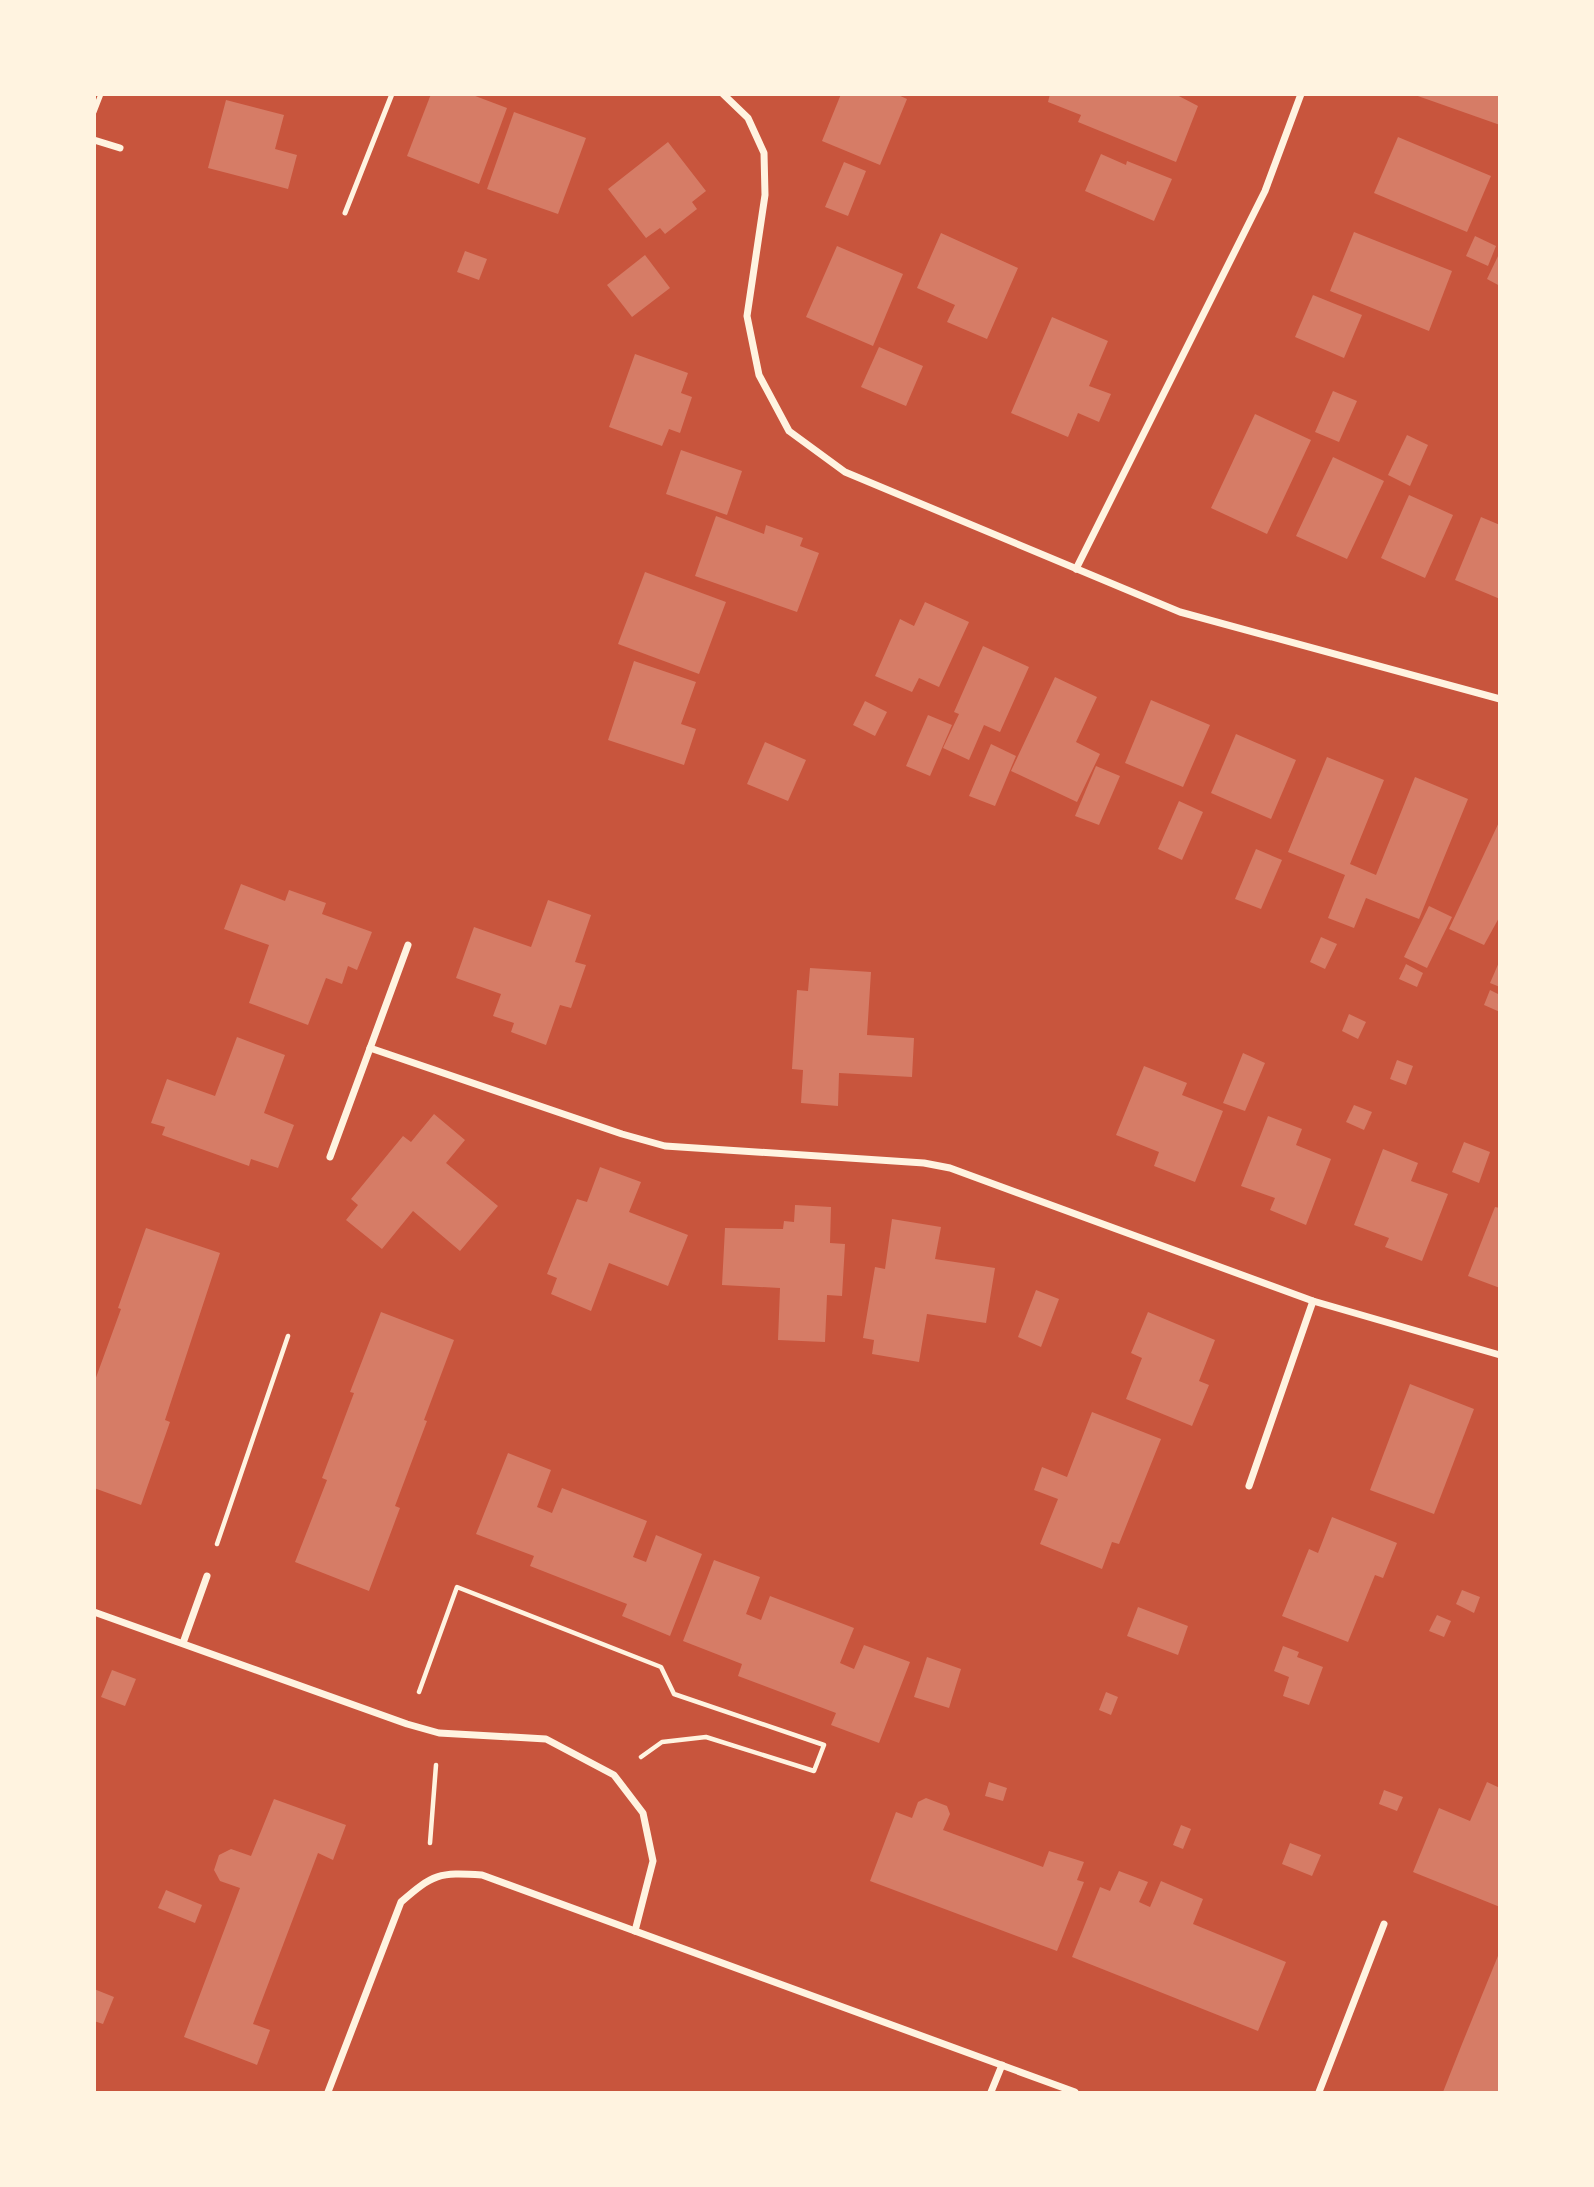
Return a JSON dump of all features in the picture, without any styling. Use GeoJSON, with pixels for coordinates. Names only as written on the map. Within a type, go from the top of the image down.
{"type":"FeatureCollection","features":[{"type":"Feature","properties":{"kind":"street"},"geometry":{"type":"LineString","coordinates":[[723,94],[748,118],[764,153],[765,195],[747,316],[759,375],[789,431],[845,472],[1180,612],[1500,699]]}},
{"type":"Feature","properties":{"kind":"street"},"geometry":{"type":"LineString","coordinates":[[1076,569],[1265,191],[1301,94]]}},
{"type":"Feature","properties":{"kind":"street"},"geometry":{"type":"LineString","coordinates":[[94,141],[120,148]]}},
{"type":"Feature","properties":{"kind":"street"},"geometry":{"type":"LineString","coordinates":[[330,1157],[408,945]]}},
{"type":"Feature","properties":{"kind":"street"},"geometry":{"type":"LineString","coordinates":[[370,1048],[622,1134],[665,1146],[950,1167],[1313,1301],[1500,1355]]}},
{"type":"Feature","properties":{"kind":"street"},"geometry":{"type":"LineString","coordinates":[[1249,1486],[1313,1301]]}},
{"type":"Feature","properties":{"kind":"street"},"geometry":{"type":"LineString","coordinates":[[183,1643],[207,1576]]}},
{"type":"Feature","properties":{"kind":"street"},"geometry":{"type":"LineString","coordinates":[[94,1612],[439,1733],[546,1738],[614,1775],[643,1813],[653,1861],[635,1931]]}},
{"type":"Feature","properties":{"kind":"street"},"geometry":{"type":"LineString","coordinates":[[328,2092],[401,1902],[426,1881],[453,1873],[482,1875],[1075,2092]]}},
{"type":"Feature","properties":{"kind":"street"},"geometry":{"type":"LineString","coordinates":[[1319,2092],[1384,1924]]}},
{"type":"Feature","properties":{"kind":"street"},"geometry":{"type":"LineString","coordinates":[[991,2092],[1002,2066]]}},
{"type":"Feature","properties":{"kind":"lane"},"geometry":{"type":"LineString","coordinates":[[94,112],[101,94]]}},
{"type":"Feature","properties":{"kind":"lane"},"geometry":{"type":"LineString","coordinates":[[345,213],[392,94]]}},
{"type":"Feature","properties":{"kind":"path"},"geometry":{"type":"LineString","coordinates":[[207,1576],[288,1336]]}},
{"type":"Feature","properties":{"kind":"path"},"geometry":{"type":"LineString","coordinates":[[419,1692],[457,1587],[661,1667],[674,1694],[824,1745],[814,1771],[706,1737],[662,1742],[614,1775]]}},
{"type":"Feature","properties":{"kind":"path"},"geometry":{"type":"LineString","coordinates":[[431,1830],[436,1770]]}},
{"type":"Feature","properties":{"kind":"building"},"geometry":{"type":"Polygon","coordinates":[[[431,94],[470,94],[507,108],[479,184],[407,156],[431,94]]]}},
{"type":"Feature","properties":{"kind":"building"},"geometry":{"type":"Polygon","coordinates":[[[841,94],[896,94],[907,99],[880,165],[822,141],[841,94]]]}},
{"type":"Feature","properties":{"kind":"building"},"geometry":{"type":"Polygon","coordinates":[[[1050,94],[1175,94],[1198,106],[1176,162],[1078,122],[1081,115],[1048,102],[1050,94]]]}},
{"type":"Feature","properties":{"kind":"building"},"geometry":{"type":"Polygon","coordinates":[[[1500,94],[1500,125],[1415,95],[1500,94]]]}},
{"type":"Feature","properties":{"kind":"building"},"geometry":{"type":"Polygon","coordinates":[[[226,100],[284,115],[275,149],[297,155],[288,189],[208,168],[226,100]]]}},
{"type":"Feature","properties":{"kind":"building"},"geometry":{"type":"Polygon","coordinates":[[[514,112],[586,138],[558,214],[487,189],[514,112]]]}},
{"type":"Feature","properties":{"kind":"building"},"geometry":{"type":"Polygon","coordinates":[[[1398,137],[1491,176],[1467,232],[1374,193],[1398,137]]]}},
{"type":"Feature","properties":{"kind":"building"},"geometry":{"type":"Polygon","coordinates":[[[668,142],[706,191],[692,202],[697,209],[665,234],[660,228],[646,238],[608,189],[668,142]]]}},
{"type":"Feature","properties":{"kind":"building"},"geometry":{"type":"Polygon","coordinates":[[[1101,154],[1172,179],[1154,221],[1085,191],[1101,154]]]}},
{"type":"Feature","properties":{"kind":"building"},"geometry":{"type":"Polygon","coordinates":[[[844,162],[866,171],[848,216],[825,207],[844,162]]]}},
{"type":"Feature","properties":{"kind":"building"},"geometry":{"type":"Polygon","coordinates":[[[1354,232],[1452,271],[1429,331],[1330,291],[1354,232]]]}},
{"type":"Feature","properties":{"kind":"building"},"geometry":{"type":"Polygon","coordinates":[[[941,233],[1018,268],[987,339],[947,322],[955,305],[917,288],[941,233]]]}},
{"type":"Feature","properties":{"kind":"building"},"geometry":{"type":"Polygon","coordinates":[[[1475,236],[1496,246],[1488,266],[1466,256],[1475,236]]]}},
{"type":"Feature","properties":{"kind":"building"},"geometry":{"type":"Polygon","coordinates":[[[837,246],[903,274],[873,346],[806,317],[837,246]]]}},
{"type":"Feature","properties":{"kind":"building"},"geometry":{"type":"Polygon","coordinates":[[[465,251],[487,259],[479,280],[457,272],[465,251]]]}},
{"type":"Feature","properties":{"kind":"building"},"geometry":{"type":"Polygon","coordinates":[[[1500,252],[1500,286],[1487,279],[1500,252]]]}},
{"type":"Feature","properties":{"kind":"building"},"geometry":{"type":"Polygon","coordinates":[[[645,255],[670,288],[632,317],[607,285],[645,255]]]}},
{"type":"Feature","properties":{"kind":"building"},"geometry":{"type":"Polygon","coordinates":[[[1313,295],[1362,315],[1344,358],[1295,337],[1313,295]]]}},
{"type":"Feature","properties":{"kind":"building"},"geometry":{"type":"Polygon","coordinates":[[[1052,317],[1108,341],[1089,386],[1111,394],[1099,422],[1078,413],[1068,437],[1011,413],[1052,317]]]}},
{"type":"Feature","properties":{"kind":"building"},"geometry":{"type":"Polygon","coordinates":[[[879,347],[923,366],[906,406],[861,387],[879,347]]]}},
{"type":"Feature","properties":{"kind":"building"},"geometry":{"type":"Polygon","coordinates":[[[635,354],[688,373],[681,393],[692,397],[680,433],[669,429],[662,446],[609,427],[635,354]]]}},
{"type":"Feature","properties":{"kind":"building"},"geometry":{"type":"Polygon","coordinates":[[[1333,391],[1357,401],[1339,442],[1315,432],[1333,391]]]}},
{"type":"Feature","properties":{"kind":"building"},"geometry":{"type":"Polygon","coordinates":[[[1255,414],[1311,440],[1267,534],[1211,508],[1255,414]]]}},
{"type":"Feature","properties":{"kind":"building"},"geometry":{"type":"Polygon","coordinates":[[[1407,435],[1428,445],[1410,486],[1388,475],[1407,435]]]}},
{"type":"Feature","properties":{"kind":"building"},"geometry":{"type":"Polygon","coordinates":[[[681,450],[742,471],[727,515],[666,494],[681,450]]]}},
{"type":"Feature","properties":{"kind":"building"},"geometry":{"type":"Polygon","coordinates":[[[1333,457],[1384,481],[1347,559],[1296,536],[1333,457]]]}},
{"type":"Feature","properties":{"kind":"building"},"geometry":{"type":"Polygon","coordinates":[[[1409,495],[1453,515],[1425,578],[1381,558],[1409,495]]]}},
{"type":"Feature","properties":{"kind":"building"},"geometry":{"type":"Polygon","coordinates":[[[716,516],[764,534],[766,525],[803,538],[800,546],[819,553],[797,612],[695,576],[716,516]]]}},
{"type":"Feature","properties":{"kind":"building"},"geometry":{"type":"Polygon","coordinates":[[[1481,517],[1500,525],[1500,599],[1455,580],[1481,517]]]}},
{"type":"Feature","properties":{"kind":"building"},"geometry":{"type":"Polygon","coordinates":[[[645,572],[726,602],[699,674],[618,644],[645,572]]]}},
{"type":"Feature","properties":{"kind":"building"},"geometry":{"type":"Polygon","coordinates":[[[925,602],[969,622],[939,687],[919,678],[912,692],[875,676],[900,619],[914,626],[925,602]]]}},
{"type":"Feature","properties":{"kind":"building"},"geometry":{"type":"Polygon","coordinates":[[[983,646],[1029,667],[1000,732],[984,725],[969,760],[943,748],[959,714],[954,712],[983,646]]]}},
{"type":"Feature","properties":{"kind":"building"},"geometry":{"type":"Polygon","coordinates":[[[634,661],[696,682],[681,724],[696,729],[684,765],[608,740],[634,661]]]}},
{"type":"Feature","properties":{"kind":"building"},"geometry":{"type":"Polygon","coordinates":[[[1055,677],[1097,697],[1076,742],[1100,754],[1077,802],[1011,771],[1055,677]]]}},
{"type":"Feature","properties":{"kind":"building"},"geometry":{"type":"Polygon","coordinates":[[[1151,700],[1210,725],[1183,787],[1125,763],[1151,700]]]}},
{"type":"Feature","properties":{"kind":"building"},"geometry":{"type":"Polygon","coordinates":[[[865,701],[887,712],[875,736],[853,725],[865,701]]]}},
{"type":"Feature","properties":{"kind":"building"},"geometry":{"type":"Polygon","coordinates":[[[928,715],[952,725],[930,776],[906,766],[928,715]]]}},
{"type":"Feature","properties":{"kind":"building"},"geometry":{"type":"Polygon","coordinates":[[[1236,734],[1296,760],[1271,819],[1211,793],[1236,734]]]}},
{"type":"Feature","properties":{"kind":"building"},"geometry":{"type":"Polygon","coordinates":[[[765,742],[806,760],[788,801],[747,784],[765,742]]]}},
{"type":"Feature","properties":{"kind":"building"},"geometry":{"type":"Polygon","coordinates":[[[991,744],[1016,756],[995,806],[969,796],[991,744]]]}},
{"type":"Feature","properties":{"kind":"building"},"geometry":{"type":"Polygon","coordinates":[[[1327,757],[1384,780],[1350,864],[1376,875],[1415,777],[1468,799],[1419,919],[1366,898],[1354,928],[1328,918],[1345,875],[1288,852],[1327,757]]]}},
{"type":"Feature","properties":{"kind":"building"},"geometry":{"type":"Polygon","coordinates":[[[1096,766],[1120,776],[1099,825],[1075,816],[1096,766]]]}},
{"type":"Feature","properties":{"kind":"building"},"geometry":{"type":"Polygon","coordinates":[[[1179,801],[1203,812],[1182,860],[1158,849],[1179,801]]]}},
{"type":"Feature","properties":{"kind":"building"},"geometry":{"type":"Polygon","coordinates":[[[1500,820],[1500,916],[1484,945],[1449,929],[1500,820]]]}},
{"type":"Feature","properties":{"kind":"building"},"geometry":{"type":"Polygon","coordinates":[[[1256,849],[1282,860],[1261,909],[1235,899],[1256,849]]]}},
{"type":"Feature","properties":{"kind":"building"},"geometry":{"type":"Polygon","coordinates":[[[241,884],[285,901],[289,890],[326,903],[322,914],[372,932],[357,970],[348,966],[342,984],[326,978],[308,1025],[249,1003],[269,945],[224,929],[241,884]]]}},
{"type":"Feature","properties":{"kind":"building"},"geometry":{"type":"Polygon","coordinates":[[[548,900],[591,915],[575,962],[586,965],[571,1008],[560,1005],[546,1045],[511,1032],[514,1023],[493,1016],[501,994],[456,978],[474,927],[531,947],[548,900]]]}},
{"type":"Feature","properties":{"kind":"building"},"geometry":{"type":"Polygon","coordinates":[[[1429,906],[1452,917],[1427,968],[1404,957],[1429,906]]]}},
{"type":"Feature","properties":{"kind":"building"},"geometry":{"type":"Polygon","coordinates":[[[1321,937],[1337,944],[1325,969],[1310,962],[1321,937]]]}},
{"type":"Feature","properties":{"kind":"building"},"geometry":{"type":"Polygon","coordinates":[[[1500,960],[1500,987],[1490,983],[1500,960]]]}},
{"type":"Feature","properties":{"kind":"building"},"geometry":{"type":"Polygon","coordinates":[[[1406,964],[1423,973],[1417,987],[1399,979],[1406,964]]]}},
{"type":"Feature","properties":{"kind":"building"},"geometry":{"type":"Polygon","coordinates":[[[810,968],[871,972],[867,1035],[914,1038],[912,1077],[839,1073],[838,1106],[801,1103],[803,1070],[792,1069],[797,990],[808,991],[810,968]]]}},
{"type":"Feature","properties":{"kind":"building"},"geometry":{"type":"Polygon","coordinates":[[[1490,990],[1500,995],[1500,1012],[1484,1005],[1490,990]]]}},
{"type":"Feature","properties":{"kind":"building"},"geometry":{"type":"Polygon","coordinates":[[[1349,1014],[1366,1022],[1358,1039],[1342,1031],[1349,1014]]]}},
{"type":"Feature","properties":{"kind":"building"},"geometry":{"type":"Polygon","coordinates":[[[237,1037],[285,1055],[264,1113],[294,1125],[278,1168],[251,1159],[249,1166],[162,1135],[165,1127],[151,1123],[167,1079],[215,1096],[237,1037]]]}},
{"type":"Feature","properties":{"kind":"building"},"geometry":{"type":"Polygon","coordinates":[[[1243,1053],[1265,1063],[1245,1111],[1223,1103],[1243,1053]]]}},
{"type":"Feature","properties":{"kind":"building"},"geometry":{"type":"Polygon","coordinates":[[[1397,1060],[1413,1066],[1406,1085],[1390,1079],[1397,1060]]]}},
{"type":"Feature","properties":{"kind":"building"},"geometry":{"type":"Polygon","coordinates":[[[1144,1066],[1187,1083],[1182,1095],[1223,1111],[1195,1182],[1154,1166],[1159,1152],[1116,1135],[1144,1066]]]}},
{"type":"Feature","properties":{"kind":"building"},"geometry":{"type":"Polygon","coordinates":[[[1354,1105],[1372,1112],[1364,1130],[1346,1122],[1354,1105]]]}},
{"type":"Feature","properties":{"kind":"building"},"geometry":{"type":"Polygon","coordinates":[[[434,1114],[465,1140],[446,1163],[498,1206],[460,1251],[413,1211],[382,1249],[346,1220],[358,1205],[351,1199],[403,1136],[411,1142],[434,1114]]]}},
{"type":"Feature","properties":{"kind":"building"},"geometry":{"type":"Polygon","coordinates":[[[1268,1116],[1302,1129],[1296,1145],[1331,1159],[1306,1225],[1270,1210],[1275,1198],[1241,1186],[1268,1116]]]}},
{"type":"Feature","properties":{"kind":"building"},"geometry":{"type":"Polygon","coordinates":[[[1464,1142],[1490,1152],[1479,1183],[1452,1172],[1464,1142]]]}},
{"type":"Feature","properties":{"kind":"building"},"geometry":{"type":"Polygon","coordinates":[[[1383,1149],[1418,1163],[1411,1181],[1448,1194],[1422,1261],[1385,1247],[1389,1238],[1354,1225],[1383,1149]]]}},
{"type":"Feature","properties":{"kind":"building"},"geometry":{"type":"Polygon","coordinates":[[[600,1167],[641,1182],[629,1212],[688,1235],[668,1286],[609,1263],[591,1311],[551,1294],[557,1278],[547,1274],[577,1199],[587,1202],[600,1167]]]}},
{"type":"Feature","properties":{"kind":"building"},"geometry":{"type":"Polygon","coordinates":[[[795,1205],[831,1207],[830,1243],[845,1244],[842,1296],[827,1295],[825,1342],[778,1340],[780,1288],[722,1285],[725,1228],[783,1229],[784,1221],[794,1222],[795,1205]]]}},
{"type":"Feature","properties":{"kind":"building"},"geometry":{"type":"Polygon","coordinates":[[[1495,1207],[1500,1208],[1500,1288],[1468,1276],[1495,1207]]]}},
{"type":"Feature","properties":{"kind":"building"},"geometry":{"type":"Polygon","coordinates":[[[892,1219],[941,1227],[935,1259],[995,1268],[986,1323],[927,1314],[919,1362],[872,1354],[874,1340],[863,1338],[875,1267],[885,1269],[892,1219]]]}},
{"type":"Feature","properties":{"kind":"building"},"geometry":{"type":"Polygon","coordinates":[[[146,1228],[220,1253],[165,1420],[170,1422],[141,1505],[94,1488],[94,1383],[146,1228]]]}},
{"type":"Feature","properties":{"kind":"building"},"geometry":{"type":"Polygon","coordinates":[[[1036,1290],[1059,1299],[1041,1347],[1018,1337],[1036,1290]]]}},
{"type":"Feature","properties":{"kind":"building"},"geometry":{"type":"Polygon","coordinates":[[[381,1312],[454,1340],[424,1420],[427,1421],[395,1506],[400,1508],[369,1591],[295,1562],[327,1480],[322,1478],[354,1393],[350,1392],[381,1312]]]}},
{"type":"Feature","properties":{"kind":"building"},"geometry":{"type":"Polygon","coordinates":[[[1148,1312],[1215,1340],[1199,1381],[1209,1385],[1192,1426],[1126,1399],[1142,1358],[1131,1353],[1148,1312]]]}},
{"type":"Feature","properties":{"kind":"building"},"geometry":{"type":"Polygon","coordinates":[[[1410,1384],[1474,1409],[1434,1514],[1370,1490],[1410,1384]]]}},
{"type":"Feature","properties":{"kind":"building"},"geometry":{"type":"Polygon","coordinates":[[[1092,1412],[1161,1439],[1119,1544],[1112,1542],[1102,1569],[1040,1544],[1058,1499],[1034,1490],[1042,1467],[1067,1477],[1092,1412]]]}},
{"type":"Feature","properties":{"kind":"building"},"geometry":{"type":"Polygon","coordinates":[[[508,1453],[551,1470],[537,1507],[552,1513],[562,1488],[647,1521],[633,1557],[646,1562],[656,1535],[702,1554],[670,1636],[622,1616],[627,1604],[530,1566],[534,1556],[476,1534],[508,1453]]]}},
{"type":"Feature","properties":{"kind":"building"},"geometry":{"type":"Polygon","coordinates":[[[1332,1517],[1397,1543],[1383,1578],[1375,1575],[1348,1642],[1282,1616],[1309,1549],[1318,1553],[1332,1517]]]}},
{"type":"Feature","properties":{"kind":"building"},"geometry":{"type":"Polygon","coordinates":[[[714,1560],[760,1577],[746,1614],[761,1620],[770,1596],[854,1628],[840,1663],[854,1669],[864,1645],[910,1662],[879,1743],[831,1725],[836,1713],[738,1676],[742,1664],[683,1641],[714,1560]]]}},
{"type":"Feature","properties":{"kind":"building"},"geometry":{"type":"Polygon","coordinates":[[[1462,1590],[1480,1597],[1474,1613],[1456,1604],[1462,1590]]]}},
{"type":"Feature","properties":{"kind":"building"},"geometry":{"type":"Polygon","coordinates":[[[1138,1607],[1188,1626],[1178,1655],[1127,1636],[1138,1607]]]}},
{"type":"Feature","properties":{"kind":"building"},"geometry":{"type":"Polygon","coordinates":[[[1437,1615],[1451,1621],[1444,1637],[1429,1631],[1437,1615]]]}},
{"type":"Feature","properties":{"kind":"building"},"geometry":{"type":"Polygon","coordinates":[[[1283,1646],[1299,1652],[1297,1657],[1323,1667],[1309,1705],[1283,1696],[1289,1677],[1274,1671],[1283,1646]]]}},
{"type":"Feature","properties":{"kind":"building"},"geometry":{"type":"Polygon","coordinates":[[[927,1657],[961,1669],[949,1708],[914,1697],[927,1657]]]}},
{"type":"Feature","properties":{"kind":"building"},"geometry":{"type":"Polygon","coordinates":[[[112,1670],[136,1679],[125,1706],[101,1697],[112,1670]]]}},
{"type":"Feature","properties":{"kind":"building"},"geometry":{"type":"Polygon","coordinates":[[[1106,1692],[1118,1697],[1111,1715],[1099,1710],[1106,1692]]]}},
{"type":"Feature","properties":{"kind":"building"},"geometry":{"type":"Polygon","coordinates":[[[989,1782],[1007,1788],[1003,1801],[985,1796],[989,1782]]]}},
{"type":"Feature","properties":{"kind":"building"},"geometry":{"type":"Polygon","coordinates":[[[1487,1782],[1500,1788],[1500,1907],[1413,1872],[1439,1808],[1470,1821],[1487,1782]]]}},
{"type":"Feature","properties":{"kind":"building"},"geometry":{"type":"Polygon","coordinates":[[[1384,1790],[1403,1797],[1397,1811],[1379,1804],[1384,1790]]]}},
{"type":"Feature","properties":{"kind":"building"},"geometry":{"type":"Polygon","coordinates":[[[926,1798],[947,1806],[950,1814],[943,1830],[1043,1867],[1049,1851],[1084,1862],[1077,1880],[1084,1882],[1057,1951],[870,1881],[896,1812],[912,1818],[918,1802],[926,1798]]]}},
{"type":"Feature","properties":{"kind":"building"},"geometry":{"type":"Polygon","coordinates":[[[274,1799],[346,1825],[333,1860],[318,1853],[253,2024],[270,2030],[257,2065],[184,2037],[240,1888],[220,1881],[214,1870],[219,1855],[231,1849],[251,1856],[274,1799]]]}},
{"type":"Feature","properties":{"kind":"building"},"geometry":{"type":"Polygon","coordinates":[[[1181,1825],[1191,1829],[1183,1849],[1173,1845],[1181,1825]]]}},
{"type":"Feature","properties":{"kind":"building"},"geometry":{"type":"Polygon","coordinates":[[[1290,1843],[1321,1855],[1312,1876],[1282,1864],[1290,1843]]]}},
{"type":"Feature","properties":{"kind":"building"},"geometry":{"type":"Polygon","coordinates":[[[1119,1871],[1148,1882],[1139,1902],[1150,1907],[1161,1881],[1203,1899],[1193,1924],[1286,1962],[1258,2031],[1072,1957],[1100,1887],[1110,1891],[1119,1871]]]}},
{"type":"Feature","properties":{"kind":"building"},"geometry":{"type":"Polygon","coordinates":[[[166,1890],[202,1905],[195,1923],[158,1908],[166,1890]]]}},
{"type":"Feature","properties":{"kind":"building"},"geometry":{"type":"Polygon","coordinates":[[[1500,1951],[1500,2092],[1443,2092],[1462,2044],[1500,1951]]]}},
{"type":"Feature","properties":{"kind":"building"},"geometry":{"type":"Polygon","coordinates":[[[94,1989],[114,1997],[103,2024],[94,2021],[94,1989]]]}}]}
